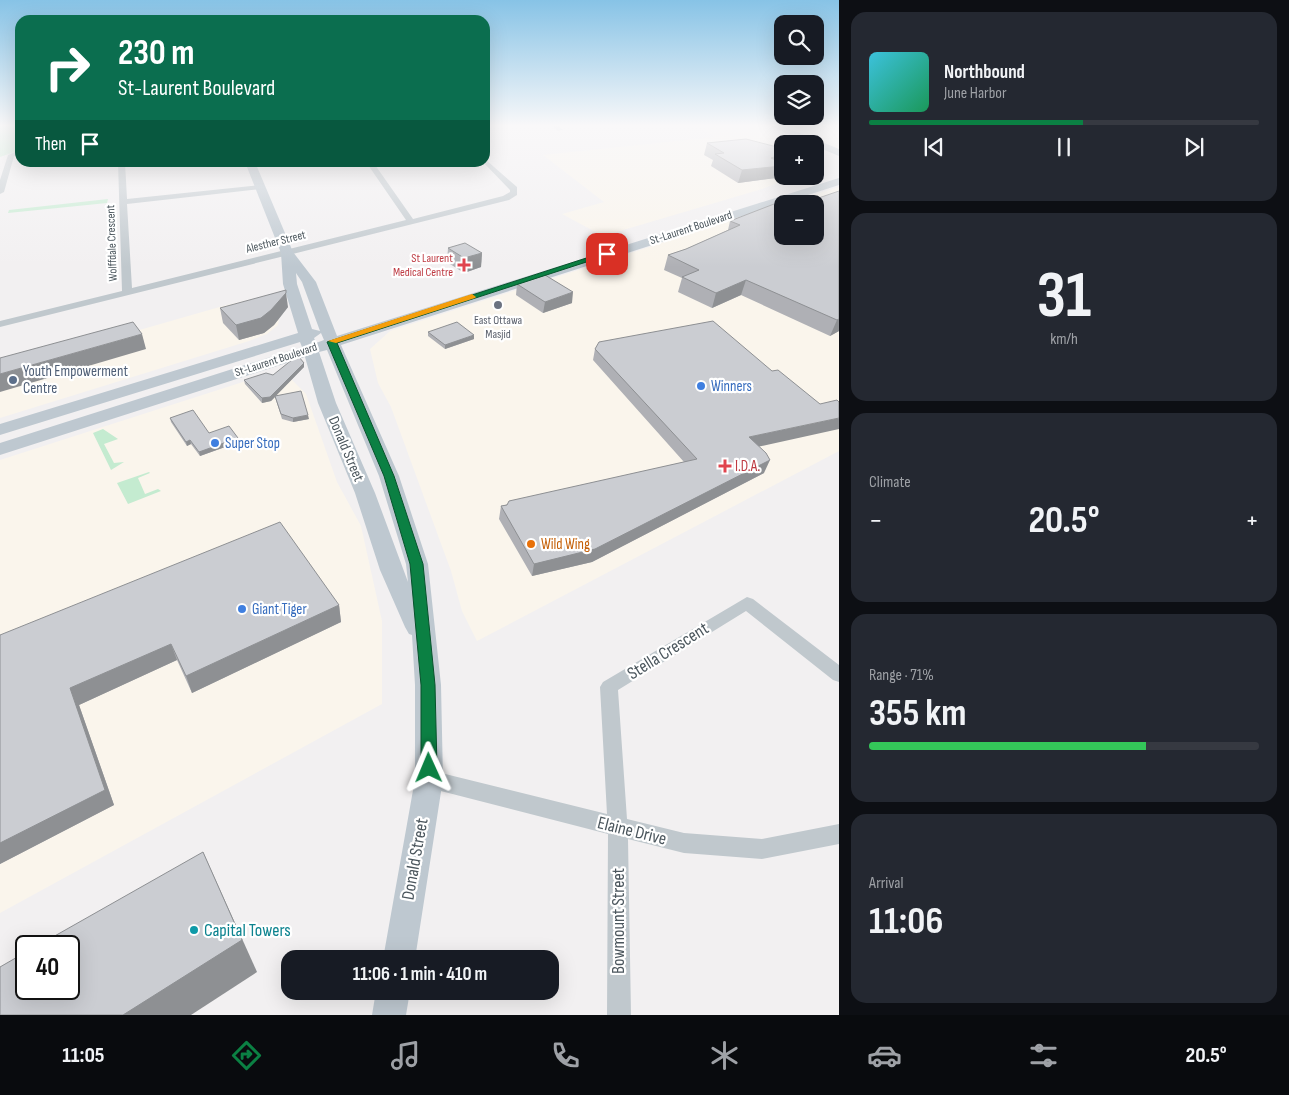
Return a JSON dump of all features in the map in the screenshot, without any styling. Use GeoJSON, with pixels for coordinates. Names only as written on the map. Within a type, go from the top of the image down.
{"type":"FeatureCollection","features":[{"type":"Feature","properties":{"kind":"main road","name":"Donald Street"},"geometry":{"type":"LineString","coordinates":[[254,172],[288,253],[339,329],[396,496],[416,564],[428,685],[429,779],[400,950]]}},
{"type":"Feature","properties":{"kind":"main road","name":"St-Laurent Boulevard"},"geometry":{"type":"LineString","coordinates":[[600,244],[801,172]]}},
{"type":"Feature","properties":{"kind":"main road","name":"St-Laurent Boulevard"},"geometry":{"type":"LineString","coordinates":[[339,329],[839,181]]}},
{"type":"Feature","properties":{"kind":"main road","name":"Donald Street"},"geometry":{"type":"LineString","coordinates":[[288,253],[290,284],[327,403],[364,493],[392,570],[423,640]]}},
{"type":"Feature","properties":{"kind":"main road"},"geometry":{"type":"LineString","coordinates":[[482,281],[559,257]]}},
{"type":"Feature","properties":{"kind":"main road"},"geometry":{"type":"LineString","coordinates":[[438,294],[463,287]]}},
{"type":"Feature","properties":{"kind":"main road","name":"St-Laurent Boulevard"},"geometry":{"type":"LineString","coordinates":[[0,449],[308,342],[371,315]]}},
{"type":"Feature","properties":{"kind":"main road","name":"St-Laurent Boulevard"},"geometry":{"type":"LineString","coordinates":[[0,430],[308,342]]}},
{"type":"Feature","properties":{"kind":"main road"},"geometry":{"type":"LineString","coordinates":[[389,1015],[392,1000]]}},
{"type":"Feature","properties":{"kind":"street"},"geometry":{"type":"LineString","coordinates":[[0,192],[6,172]]}},
{"type":"Feature","properties":{"kind":"street","name":"Wolffdale Crescent"},"geometry":{"type":"LineString","coordinates":[[121,172],[127,293]]}},
{"type":"Feature","properties":{"kind":"street"},"geometry":{"type":"LineString","coordinates":[[376,172],[411,221]]}},
{"type":"Feature","properties":{"kind":"street","name":"Alesther Street"},"geometry":{"type":"LineString","coordinates":[[0,324],[506,198],[514,193],[514,189],[497,172]]}},
{"type":"Feature","properties":{"kind":"street"},"geometry":{"type":"LineString","coordinates":[[122,202],[260,187]]}},
{"type":"Feature","properties":{"kind":"street","name":"Stella Crescent"},"geometry":{"type":"LineString","coordinates":[[618,827],[609,687],[746,603],[839,675]]}},
{"type":"Feature","properties":{"kind":"street","name":"Elaine Drive"},"geometry":{"type":"LineString","coordinates":[[429,779],[684,843],[762,849],[839,834]]}},
{"type":"Feature","properties":{"kind":"street","name":"Bowmount Street"},"geometry":{"type":"LineString","coordinates":[[618,827],[619,1015]]}},
{"type":"Feature","properties":{"kind":"shaded area"},"geometry":{"type":"Polygon","coordinates":[[[566,172],[774,172],[774,184],[762,189],[603,236],[562,214],[604,202],[566,172]]]}},
{"type":"Feature","properties":{"kind":"shaded area"},"geometry":{"type":"Polygon","coordinates":[[[839,187],[839,451],[477,641],[462,611],[451,571],[391,407],[378,383],[370,349],[390,331],[774,207],[774,245],[824,245],[824,195],[813,195],[839,187]]]}},
{"type":"Feature","properties":{"kind":"shaded area"},"geometry":{"type":"Polygon","coordinates":[[[274,294],[280,313],[278,325],[267,334],[0,418],[0,370],[223,306],[274,294]]]}},
{"type":"Feature","properties":{"kind":"shaded area"},"geometry":{"type":"Polygon","coordinates":[[[268,374],[290,378],[306,394],[337,482],[361,526],[382,621],[382,704],[0,913],[0,460],[268,374]]]}},
{"type":"Feature","properties":{"kind":"green space"},"geometry":{"type":"Polygon","coordinates":[[[108,199],[107,203],[8,213],[9,210],[108,199]]]}},
{"type":"Feature","properties":{"kind":"green space"},"geometry":{"type":"Polygon","coordinates":[[[103,429],[118,439],[104,444],[114,463],[124,462],[111,470],[93,433],[103,429]]]}},
{"type":"Feature","properties":{"kind":"green space"},"geometry":{"type":"Polygon","coordinates":[[[149,472],[138,478],[145,494],[158,489],[161,491],[128,504],[117,483],[149,472]]]}},
{"type":"Feature","properties":{"kind":"building"},"geometry":{"type":"Polygon","coordinates":[[[839,191],[839,319],[837,320],[746,280],[716,293],[682,277],[699,270],[668,255],[740,225],[730,221],[774,204],[774,245],[824,245],[824,196],[839,191]]]}},
{"type":"Feature","properties":{"kind":"building"},"geometry":{"type":"Polygon","coordinates":[[[465,243],[482,253],[464,258],[448,248],[465,243]]]}},
{"type":"Feature","properties":{"kind":"building"},"geometry":{"type":"Polygon","coordinates":[[[545,275],[573,292],[545,302],[517,284],[545,275]]]}},
{"type":"Feature","properties":{"kind":"building"},"geometry":{"type":"Polygon","coordinates":[[[286,290],[286,293],[271,310],[261,318],[236,325],[220,308],[286,290]]]}},
{"type":"Feature","properties":{"kind":"building"},"geometry":{"type":"Polygon","coordinates":[[[713,321],[772,371],[778,370],[820,404],[837,400],[839,402],[839,418],[749,437],[766,453],[770,460],[595,549],[534,564],[501,506],[507,505],[509,501],[697,459],[595,349],[599,342],[713,321]]]}},
{"type":"Feature","properties":{"kind":"building"},"geometry":{"type":"Polygon","coordinates":[[[133,322],[142,334],[0,374],[0,358],[133,322]]]}},
{"type":"Feature","properties":{"kind":"building"},"geometry":{"type":"Polygon","coordinates":[[[457,322],[474,335],[445,345],[428,332],[457,322]]]}},
{"type":"Feature","properties":{"kind":"building"},"geometry":{"type":"Polygon","coordinates":[[[299,357],[304,363],[270,397],[262,398],[244,380],[266,373],[273,375],[293,359],[299,357]]]}},
{"type":"Feature","properties":{"kind":"building"},"geometry":{"type":"Polygon","coordinates":[[[301,391],[308,415],[293,418],[281,414],[275,396],[301,391]]]}},
{"type":"Feature","properties":{"kind":"building"},"geometry":{"type":"Polygon","coordinates":[[[193,410],[209,433],[229,426],[238,438],[199,452],[190,440],[186,442],[170,418],[193,410]]]}},
{"type":"Feature","properties":{"kind":"building"},"geometry":{"type":"Polygon","coordinates":[[[280,522],[339,605],[186,676],[171,644],[70,688],[105,790],[0,843],[0,635],[280,522]]]}},
{"type":"Feature","properties":{"kind":"building"},"geometry":{"type":"Polygon","coordinates":[[[203,852],[242,940],[123,1015],[0,1015],[0,967],[15,958],[15,1000],[80,1000],[80,935],[56,935],[203,852]]]}},
{"type":"Feature","properties":{"kind":"slow traffic"},"geometry":{"type":"LineString","coordinates":[[333,341],[472,297]]}},
{"type":"Feature","properties":{"kind":"place","name":"St Laurent Medical Centre"},"geometry":{"type":"Point","coordinates":[464,265]}},
{"type":"Feature","properties":{"kind":"place","name":"East Ottawa Masjid"},"geometry":{"type":"Point","coordinates":[498,305]}},
{"type":"Feature","properties":{"kind":"place","name":"Youth Empowerment Centre"},"geometry":{"type":"Point","coordinates":[13,380]}},
{"type":"Feature","properties":{"kind":"place","name":"Winners"},"geometry":{"type":"Point","coordinates":[701,386]}},
{"type":"Feature","properties":{"kind":"place","name":"Super Stop"},"geometry":{"type":"Point","coordinates":[215,443]}},
{"type":"Feature","properties":{"kind":"place","name":"I.D.A."},"geometry":{"type":"Point","coordinates":[725,466]}},
{"type":"Feature","properties":{"kind":"place","name":"Wild Wing"},"geometry":{"type":"Point","coordinates":[531,544]}},
{"type":"Feature","properties":{"kind":"place","name":"Giant Tiger"},"geometry":{"type":"Point","coordinates":[242,609]}},
{"type":"Feature","properties":{"kind":"place","name":"Capital Towers"},"geometry":{"type":"Point","coordinates":[194,930]}},
{"type":"Feature","properties":{"kind":"route"},"geometry":{"type":"LineString","coordinates":[[429,768],[428,685],[416,564],[389,476],[332,342],[607,254]]}}]}
